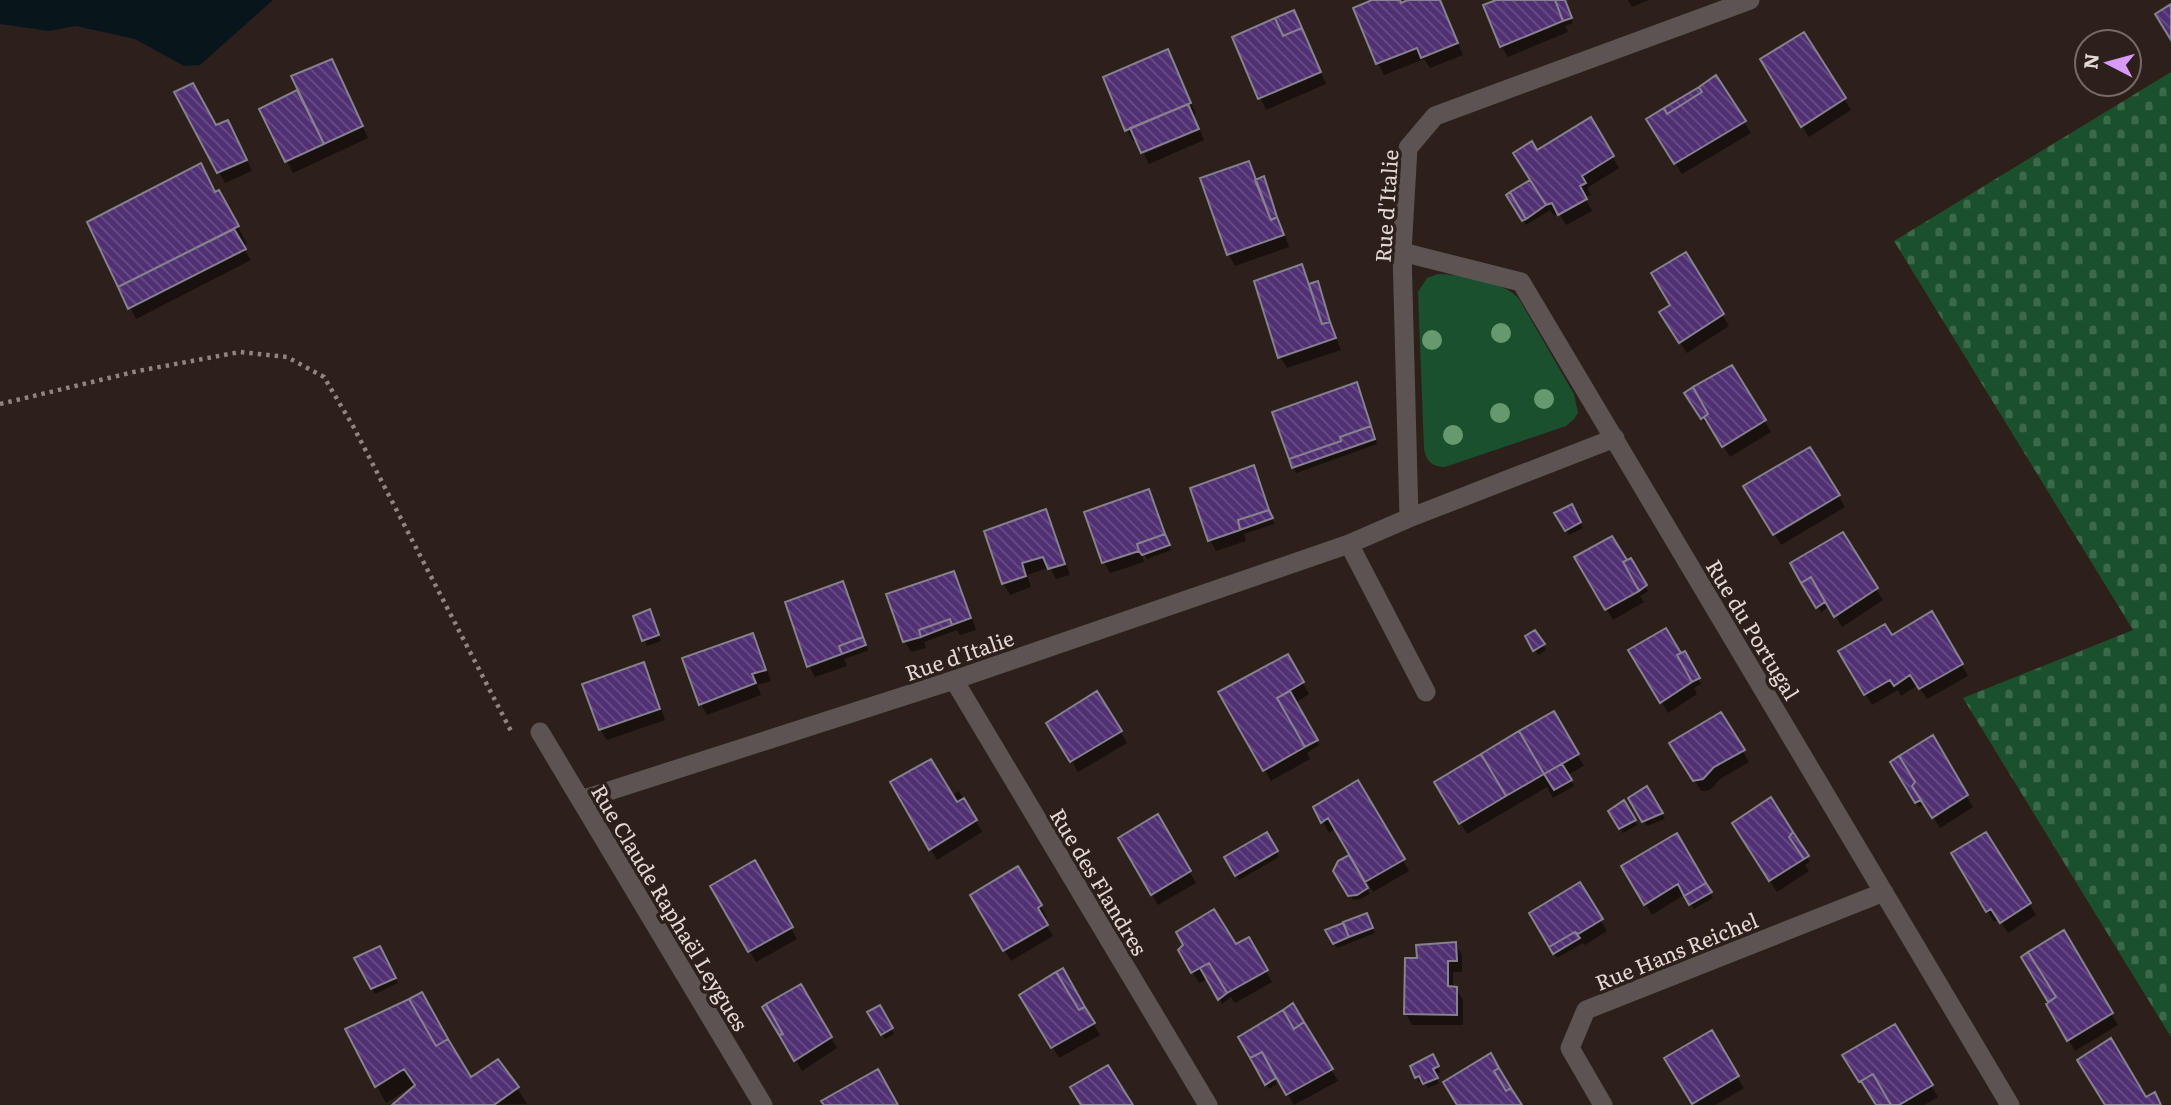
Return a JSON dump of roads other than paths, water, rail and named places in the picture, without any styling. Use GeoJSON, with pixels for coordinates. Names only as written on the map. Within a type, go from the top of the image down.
{"type":"FeatureCollection","features":[{"type":"Feature","properties":{"kind":"street","name":"Rue d'Italie"},"geometry":{"type":"LineString","coordinates":[[1409,518],[1402,252],[1408,148],[1435,117],[1750,0]]}},
{"type":"Feature","properties":{"kind":"street","name":"Rue du Portugal"},"geometry":{"type":"LineString","coordinates":[[1402,252],[1521,282],[2010,1105]]}},
{"type":"Feature","properties":{"kind":"street","name":"Rue d'Italie"},"geometry":{"type":"LineString","coordinates":[[581,800],[954,680],[1349,544],[1615,438]]}},
{"type":"Feature","properties":{"kind":"street"},"geometry":{"type":"LineString","coordinates":[[1349,544],[1426,691]]}},
{"type":"Feature","properties":{"kind":"street","name":"Rue des Flandres"},"geometry":{"type":"LineString","coordinates":[[954,680],[1208,1105]]}},
{"type":"Feature","properties":{"kind":"street","name":"Rue Claude Raphaël Leygues"},"geometry":{"type":"LineString","coordinates":[[540,732],[763,1105]]}},
{"type":"Feature","properties":{"kind":"street","name":"Rue Hans Reichel"},"geometry":{"type":"LineString","coordinates":[[1603,1105],[1570,1048],[1586,1010],[1884,892]]}}]}
